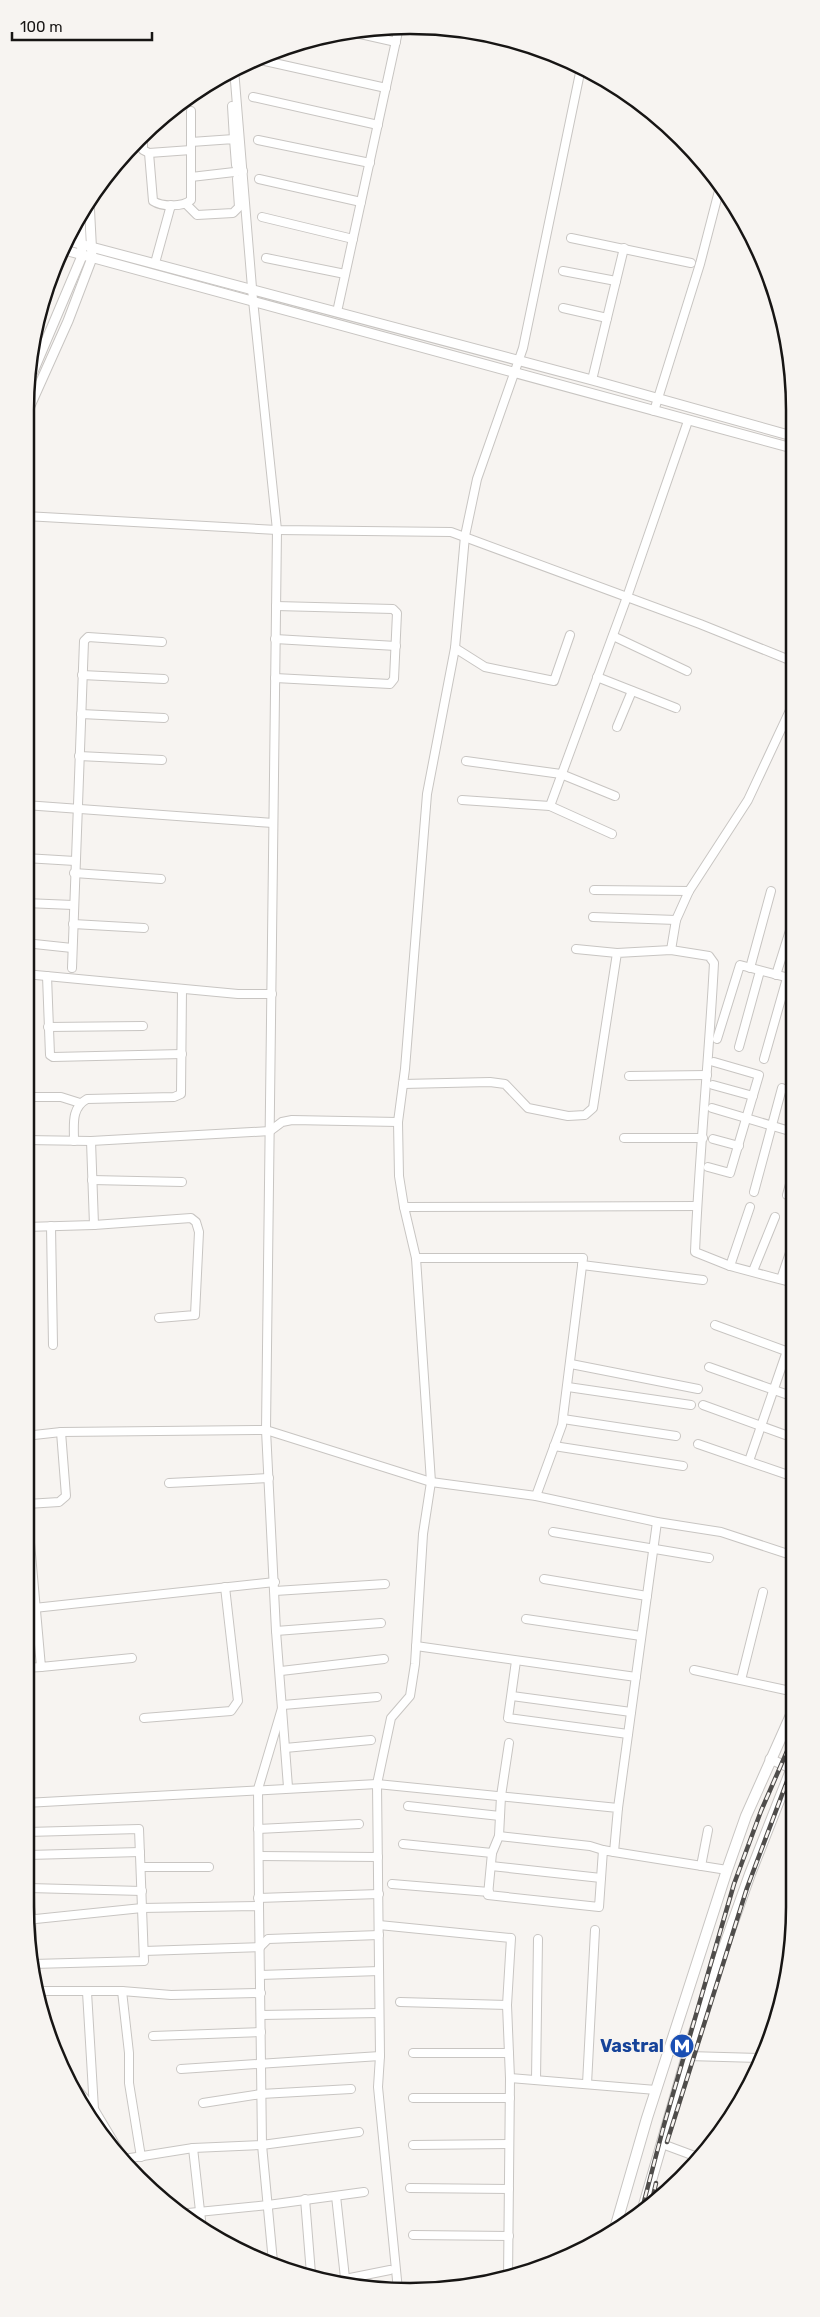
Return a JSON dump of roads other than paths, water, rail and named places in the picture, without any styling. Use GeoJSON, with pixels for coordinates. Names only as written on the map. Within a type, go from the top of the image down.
{"type":"FeatureCollection","features":[{"type":"Feature","properties":{"kind":"main road"},"geometry":{"type":"LineString","coordinates":[[617,2221],[669,2048],[727,1870],[746,1816],[786,1725]]}},
{"type":"Feature","properties":{"kind":"main road"},"geometry":{"type":"LineString","coordinates":[[646,2200],[688,2056],[747,1883],[786,1786]]}},
{"type":"Feature","properties":{"kind":"street"},"geometry":{"type":"LineString","coordinates":[[337,312],[398,34]]}},
{"type":"Feature","properties":{"kind":"street"},"geometry":{"type":"LineString","coordinates":[[370,36],[396,42]]}},
{"type":"Feature","properties":{"kind":"street"},"geometry":{"type":"LineString","coordinates":[[267,62],[386,88]]}},
{"type":"Feature","properties":{"kind":"street"},"geometry":{"type":"LineString","coordinates":[[397,2282],[378,2086],[380,2056],[377,1784],[391,1718],[410,1696],[416,1646],[423,1534],[431,1482],[416,1258],[404,1208],[399,1176],[398,1122],[403,1084],[428,794],[455,648],[465,536],[477,479],[519,362],[579,74]]}},
{"type":"Feature","properties":{"kind":"street"},"geometry":{"type":"LineString","coordinates":[[235,78],[253,300],[277,530],[266,1430],[276,1631],[281,1671],[288,1787]]}},
{"type":"Feature","properties":{"kind":"street"},"geometry":{"type":"LineString","coordinates":[[253,98],[378,125]]}},
{"type":"Feature","properties":{"kind":"street"},"geometry":{"type":"LineString","coordinates":[[232,106],[236,165]]}},
{"type":"Feature","properties":{"kind":"street"},"geometry":{"type":"LineString","coordinates":[[149,153],[153,201],[159,205],[171,205],[186,204],[191,200],[190,111]]}},
{"type":"Feature","properties":{"kind":"street"},"geometry":{"type":"LineString","coordinates":[[144,144],[144,150],[149,153],[234,138]]}},
{"type":"Feature","properties":{"kind":"street"},"geometry":{"type":"LineString","coordinates":[[258,140],[370,163]]}},
{"type":"Feature","properties":{"kind":"street"},"geometry":{"type":"LineString","coordinates":[[191,176],[243,172]]}},
{"type":"Feature","properties":{"kind":"street"},"geometry":{"type":"LineString","coordinates":[[186,204],[197,215],[233,213],[239,206],[237,179]]}},
{"type":"Feature","properties":{"kind":"street"},"geometry":{"type":"LineString","coordinates":[[259,179],[361,202]]}},
{"type":"Feature","properties":{"kind":"street"},"geometry":{"type":"LineString","coordinates":[[654,411],[700,264],[718,194]]}},
{"type":"Feature","properties":{"kind":"street"},"geometry":{"type":"LineString","coordinates":[[155,263],[171,205]]}},
{"type":"Feature","properties":{"kind":"street"},"geometry":{"type":"LineString","coordinates":[[35,396],[68,321],[92,258],[90,213]]}},
{"type":"Feature","properties":{"kind":"street"},"geometry":{"type":"LineString","coordinates":[[262,218],[353,238]]}},
{"type":"Feature","properties":{"kind":"street"},"geometry":{"type":"LineString","coordinates":[[37,362],[82,256],[81,228]]}},
{"type":"Feature","properties":{"kind":"street"},"geometry":{"type":"LineString","coordinates":[[571,238],[692,263]]}},
{"type":"Feature","properties":{"kind":"street"},"geometry":{"type":"LineString","coordinates":[[74,243],[592,380],[786,434]]}},
{"type":"Feature","properties":{"kind":"street"},"geometry":{"type":"LineString","coordinates":[[592,380],[624,248]]}},
{"type":"Feature","properties":{"kind":"street"},"geometry":{"type":"LineString","coordinates":[[69,252],[516,371],[688,421],[786,446]]}},
{"type":"Feature","properties":{"kind":"street"},"geometry":{"type":"LineString","coordinates":[[266,258],[346,274]]}},
{"type":"Feature","properties":{"kind":"street"},"geometry":{"type":"LineString","coordinates":[[563,271],[616,281]]}},
{"type":"Feature","properties":{"kind":"street"},"geometry":{"type":"LineString","coordinates":[[563,308],[607,318]]}},
{"type":"Feature","properties":{"kind":"street"},"geometry":{"type":"LineString","coordinates":[[550,806],[627,597],[688,421]]}},
{"type":"Feature","properties":{"kind":"street"},"geometry":{"type":"LineString","coordinates":[[34,516],[277,530],[451,532],[786,659]]}},
{"type":"Feature","properties":{"kind":"street"},"geometry":{"type":"LineString","coordinates":[[275,678],[390,684],[394,679],[397,614],[393,609],[276,606]]}},
{"type":"Feature","properties":{"kind":"street"},"geometry":{"type":"LineString","coordinates":[[455,648],[485,667],[554,681],[570,635]]}},
{"type":"Feature","properties":{"kind":"street"},"geometry":{"type":"LineString","coordinates":[[613,636],[687,671]]}},
{"type":"Feature","properties":{"kind":"street"},"geometry":{"type":"LineString","coordinates":[[72,968],[76,809],[84,641],[88,637],[162,642]]}},
{"type":"Feature","properties":{"kind":"street"},"geometry":{"type":"LineString","coordinates":[[275,639],[396,646]]}},
{"type":"Feature","properties":{"kind":"street"},"geometry":{"type":"LineString","coordinates":[[82,675],[164,678]]}},
{"type":"Feature","properties":{"kind":"street"},"geometry":{"type":"LineString","coordinates":[[596,677],[676,708]]}},
{"type":"Feature","properties":{"kind":"street"},"geometry":{"type":"LineString","coordinates":[[617,727],[632,691]]}},
{"type":"Feature","properties":{"kind":"street"},"geometry":{"type":"LineString","coordinates":[[81,714],[164,718]]}},
{"type":"Feature","properties":{"kind":"street"},"geometry":{"type":"LineString","coordinates":[[672,950],[676,920],[689,891],[748,800],[786,719]]}},
{"type":"Feature","properties":{"kind":"street"},"geometry":{"type":"LineString","coordinates":[[79,756],[162,760]]}},
{"type":"Feature","properties":{"kind":"street"},"geometry":{"type":"LineString","coordinates":[[466,762],[561,774],[615,796]]}},
{"type":"Feature","properties":{"kind":"street"},"geometry":{"type":"LineString","coordinates":[[462,800],[550,806],[612,834]]}},
{"type":"Feature","properties":{"kind":"street"},"geometry":{"type":"LineString","coordinates":[[34,807],[274,823]]}},
{"type":"Feature","properties":{"kind":"street"},"geometry":{"type":"LineString","coordinates":[[34,859],[75,861]]}},
{"type":"Feature","properties":{"kind":"street"},"geometry":{"type":"LineString","coordinates":[[74,873],[161,879]]}},
{"type":"Feature","properties":{"kind":"street"},"geometry":{"type":"LineString","coordinates":[[594,890],[689,891]]}},
{"type":"Feature","properties":{"kind":"street"},"geometry":{"type":"LineString","coordinates":[[750,968],[772,891]]}},
{"type":"Feature","properties":{"kind":"street"},"geometry":{"type":"LineString","coordinates":[[34,904],[74,906]]}},
{"type":"Feature","properties":{"kind":"street"},"geometry":{"type":"LineString","coordinates":[[593,917],[676,920]]}},
{"type":"Feature","properties":{"kind":"street"},"geometry":{"type":"LineString","coordinates":[[73,924],[144,928]]}},
{"type":"Feature","properties":{"kind":"street"},"geometry":{"type":"LineString","coordinates":[[34,944],[72,948]]}},
{"type":"Feature","properties":{"kind":"street"},"geometry":{"type":"LineString","coordinates":[[776,975],[786,944]]}},
{"type":"Feature","properties":{"kind":"street"},"geometry":{"type":"LineString","coordinates":[[576,949],[617,953],[672,950],[708,956],[714,963],[695,1252],[730,1266],[786,1281]]}},
{"type":"Feature","properties":{"kind":"street"},"geometry":{"type":"LineString","coordinates":[[403,1084],[490,1082],[505,1084],[528,1108],[568,1116],[585,1115],[593,1108],[617,953]]}},
{"type":"Feature","properties":{"kind":"street"},"geometry":{"type":"LineString","coordinates":[[717,1039],[740,965],[786,978]]}},
{"type":"Feature","properties":{"kind":"street"},"geometry":{"type":"LineString","coordinates":[[739,1047],[760,971]]}},
{"type":"Feature","properties":{"kind":"street"},"geometry":{"type":"LineString","coordinates":[[34,975],[238,994],[272,994]]}},
{"type":"Feature","properties":{"kind":"street"},"geometry":{"type":"LineString","coordinates":[[47,976],[50,1055],[53,1057],[182,1054]]}},
{"type":"Feature","properties":{"kind":"street"},"geometry":{"type":"LineString","coordinates":[[74,1141],[74,1112],[80,1102],[87,1099],[174,1097],[181,1094],[182,989]]}},
{"type":"Feature","properties":{"kind":"street"},"geometry":{"type":"LineString","coordinates":[[764,1059],[786,991]]}},
{"type":"Feature","properties":{"kind":"street"},"geometry":{"type":"LineString","coordinates":[[48,1027],[143,1026]]}},
{"type":"Feature","properties":{"kind":"street"},"geometry":{"type":"LineString","coordinates":[[708,1167],[730,1173],[759,1075],[714,1062]]}},
{"type":"Feature","properties":{"kind":"street"},"geometry":{"type":"LineString","coordinates":[[629,1076],[708,1075]]}},
{"type":"Feature","properties":{"kind":"street"},"geometry":{"type":"LineString","coordinates":[[713,1085],[753,1096]]}},
{"type":"Feature","properties":{"kind":"street"},"geometry":{"type":"LineString","coordinates":[[754,1192],[782,1088]]}},
{"type":"Feature","properties":{"kind":"street"},"geometry":{"type":"LineString","coordinates":[[34,1097],[61,1097],[80,1102]]}},
{"type":"Feature","properties":{"kind":"street"},"geometry":{"type":"LineString","coordinates":[[712,1108],[786,1130]]}},
{"type":"Feature","properties":{"kind":"street"},"geometry":{"type":"LineString","coordinates":[[34,1140],[91,1141],[270,1131],[282,1122],[292,1120],[398,1122]]}},
{"type":"Feature","properties":{"kind":"street"},"geometry":{"type":"LineString","coordinates":[[624,1138],[703,1138]]}},
{"type":"Feature","properties":{"kind":"street"},"geometry":{"type":"LineString","coordinates":[[713,1139],[739,1146]]}},
{"type":"Feature","properties":{"kind":"street"},"geometry":{"type":"LineString","coordinates":[[91,1141],[94,1225]]}},
{"type":"Feature","properties":{"kind":"street"},"geometry":{"type":"LineString","coordinates":[[92,1180],[182,1182]]}},
{"type":"Feature","properties":{"kind":"street"},"geometry":{"type":"LineString","coordinates":[[404,1208],[697,1206]]}},
{"type":"Feature","properties":{"kind":"street"},"geometry":{"type":"LineString","coordinates":[[730,1266],[750,1207]]}},
{"type":"Feature","properties":{"kind":"street"},"geometry":{"type":"LineString","coordinates":[[753,1271],[775,1217]]}},
{"type":"Feature","properties":{"kind":"street"},"geometry":{"type":"LineString","coordinates":[[34,1227],[94,1225],[191,1218],[196,1222],[199,1232],[195,1315],[159,1318]]}},
{"type":"Feature","properties":{"kind":"street"},"geometry":{"type":"LineString","coordinates":[[51,1226],[53,1345]]}},
{"type":"Feature","properties":{"kind":"street"},"geometry":{"type":"LineString","coordinates":[[416,1258],[583,1258],[563,1419],[536,1496]]}},
{"type":"Feature","properties":{"kind":"street"},"geometry":{"type":"LineString","coordinates":[[780,1279],[786,1263]]}},
{"type":"Feature","properties":{"kind":"street"},"geometry":{"type":"LineString","coordinates":[[582,1266],[703,1280]]}},
{"type":"Feature","properties":{"kind":"street"},"geometry":{"type":"LineString","coordinates":[[715,1325],[786,1351]]}},
{"type":"Feature","properties":{"kind":"street"},"geometry":{"type":"LineString","coordinates":[[749,1461],[773,1389],[786,1361]]}},
{"type":"Feature","properties":{"kind":"street"},"geometry":{"type":"LineString","coordinates":[[571,1364],[698,1389]]}},
{"type":"Feature","properties":{"kind":"street"},"geometry":{"type":"LineString","coordinates":[[708,1367],[786,1394]]}},
{"type":"Feature","properties":{"kind":"street"},"geometry":{"type":"LineString","coordinates":[[568,1387],[691,1405]]}},
{"type":"Feature","properties":{"kind":"street"},"geometry":{"type":"LineString","coordinates":[[703,1405],[786,1435]]}},
{"type":"Feature","properties":{"kind":"street"},"geometry":{"type":"LineString","coordinates":[[563,1419],[676,1436]]}},
{"type":"Feature","properties":{"kind":"street"},"geometry":{"type":"LineString","coordinates":[[34,1435],[61,1432],[266,1430],[431,1482],[536,1496],[657,1522],[721,1532],[786,1553]]}},
{"type":"Feature","properties":{"kind":"street"},"geometry":{"type":"LineString","coordinates":[[34,1504],[60,1502],[66,1496],[61,1432]]}},
{"type":"Feature","properties":{"kind":"street"},"geometry":{"type":"LineString","coordinates":[[698,1444],[786,1474]]}},
{"type":"Feature","properties":{"kind":"street"},"geometry":{"type":"LineString","coordinates":[[554,1446],[684,1466]]}},
{"type":"Feature","properties":{"kind":"street"},"geometry":{"type":"LineString","coordinates":[[169,1483],[269,1478]]}},
{"type":"Feature","properties":{"kind":"street"},"geometry":{"type":"LineString","coordinates":[[614,1852],[618,1808],[657,1522]]}},
{"type":"Feature","properties":{"kind":"street"},"geometry":{"type":"LineString","coordinates":[[553,1532],[709,1558]]}},
{"type":"Feature","properties":{"kind":"street"},"geometry":{"type":"LineString","coordinates":[[544,1579],[647,1596]]}},
{"type":"Feature","properties":{"kind":"street"},"geometry":{"type":"LineString","coordinates":[[35,1608],[275,1582]]}},
{"type":"Feature","properties":{"kind":"street"},"geometry":{"type":"LineString","coordinates":[[275,1591],[385,1584]]}},
{"type":"Feature","properties":{"kind":"street"},"geometry":{"type":"LineString","coordinates":[[144,1718],[231,1711],[235,1708],[238,1701],[226,1587]]}},
{"type":"Feature","properties":{"kind":"street"},"geometry":{"type":"LineString","coordinates":[[742,1680],[763,1592]]}},
{"type":"Feature","properties":{"kind":"street"},"geometry":{"type":"LineString","coordinates":[[34,1595],[40,1667]]}},
{"type":"Feature","properties":{"kind":"street"},"geometry":{"type":"LineString","coordinates":[[526,1619],[641,1636]]}},
{"type":"Feature","properties":{"kind":"street"},"geometry":{"type":"LineString","coordinates":[[276,1631],[382,1623]]}},
{"type":"Feature","properties":{"kind":"street"},"geometry":{"type":"LineString","coordinates":[[416,1646],[636,1677]]}},
{"type":"Feature","properties":{"kind":"street"},"geometry":{"type":"LineString","coordinates":[[34,1667],[132,1658]]}},
{"type":"Feature","properties":{"kind":"street"},"geometry":{"type":"LineString","coordinates":[[281,1671],[384,1659]]}},
{"type":"Feature","properties":{"kind":"street"},"geometry":{"type":"LineString","coordinates":[[516,1661],[508,1718],[628,1734]]}},
{"type":"Feature","properties":{"kind":"street"},"geometry":{"type":"LineString","coordinates":[[694,1670],[786,1690]]}},
{"type":"Feature","properties":{"kind":"street"},"geometry":{"type":"LineString","coordinates":[[512,1696],[631,1712]]}},
{"type":"Feature","properties":{"kind":"street"},"geometry":{"type":"LineString","coordinates":[[283,1705],[377,1697]]}},
{"type":"Feature","properties":{"kind":"street"},"geometry":{"type":"LineString","coordinates":[[273,2257],[262,2144],[258,1789],[283,1705]]}},
{"type":"Feature","properties":{"kind":"street"},"geometry":{"type":"LineString","coordinates":[[285,1748],[371,1740]]}},
{"type":"Feature","properties":{"kind":"street"},"geometry":{"type":"LineString","coordinates":[[509,1743],[501,1796],[499,1836],[492,1853],[488,1895],[599,1907],[603,1850]]}},
{"type":"Feature","properties":{"kind":"street"},"geometry":{"type":"LineString","coordinates":[[770,1759],[786,1764]]}},
{"type":"Feature","properties":{"kind":"street"},"geometry":{"type":"LineString","coordinates":[[34,1803],[288,1787],[377,1784],[618,1808]]}},
{"type":"Feature","properties":{"kind":"street"},"geometry":{"type":"LineString","coordinates":[[408,1806],[500,1816]]}},
{"type":"Feature","properties":{"kind":"street"},"geometry":{"type":"LineString","coordinates":[[258,1829],[360,1824]]}},
{"type":"Feature","properties":{"kind":"street"},"geometry":{"type":"LineString","coordinates":[[34,1832],[140,1829],[144,1951],[144,1960],[38,1964]]}},
{"type":"Feature","properties":{"kind":"street"},"geometry":{"type":"LineString","coordinates":[[701,1866],[708,1830]]}},
{"type":"Feature","properties":{"kind":"street"},"geometry":{"type":"LineString","coordinates":[[499,1836],[590,1846],[614,1852],[727,1870]]}},
{"type":"Feature","properties":{"kind":"street"},"geometry":{"type":"LineString","coordinates":[[402,1844],[492,1853]]}},
{"type":"Feature","properties":{"kind":"street"},"geometry":{"type":"LineString","coordinates":[[34,1854],[140,1852]]}},
{"type":"Feature","properties":{"kind":"street"},"geometry":{"type":"LineString","coordinates":[[259,1856],[378,1857]]}},
{"type":"Feature","properties":{"kind":"street"},"geometry":{"type":"LineString","coordinates":[[491,1866],[601,1878]]}},
{"type":"Feature","properties":{"kind":"street"},"geometry":{"type":"LineString","coordinates":[[141,1867],[209,1867]]}},
{"type":"Feature","properties":{"kind":"street"},"geometry":{"type":"LineString","coordinates":[[392,1884],[489,1892]]}},
{"type":"Feature","properties":{"kind":"street"},"geometry":{"type":"LineString","coordinates":[[34,1888],[142,1891]]}},
{"type":"Feature","properties":{"kind":"street"},"geometry":{"type":"LineString","coordinates":[[34,1919],[142,1908],[378,1894]]}},
{"type":"Feature","properties":{"kind":"street"},"geometry":{"type":"LineString","coordinates":[[379,1925],[511,1938],[507,2006],[510,2078],[508,2270]]}},
{"type":"Feature","properties":{"kind":"street"},"geometry":{"type":"LineString","coordinates":[[587,2084],[595,1930]]}},
{"type":"Feature","properties":{"kind":"street"},"geometry":{"type":"LineString","coordinates":[[144,1951],[260,1947],[268,1939],[379,1935]]}},
{"type":"Feature","properties":{"kind":"street"},"geometry":{"type":"LineString","coordinates":[[536,2080],[538,1939]]}},
{"type":"Feature","properties":{"kind":"street"},"geometry":{"type":"LineString","coordinates":[[260,1975],[379,1971]]}},
{"type":"Feature","properties":{"kind":"street"},"geometry":{"type":"LineString","coordinates":[[44,1991],[122,1991],[171,1995],[261,1993]]}},
{"type":"Feature","properties":{"kind":"street"},"geometry":{"type":"LineString","coordinates":[[122,1991],[129,2053],[129,2083],[140,2157]]}},
{"type":"Feature","properties":{"kind":"street"},"geometry":{"type":"LineString","coordinates":[[87,1992],[94,2110]]}},
{"type":"Feature","properties":{"kind":"street"},"geometry":{"type":"LineString","coordinates":[[400,2002],[507,2006]]}},
{"type":"Feature","properties":{"kind":"street"},"geometry":{"type":"LineString","coordinates":[[261,2015],[379,2013]]}},
{"type":"Feature","properties":{"kind":"street"},"geometry":{"type":"LineString","coordinates":[[153,2036],[261,2032]]}},
{"type":"Feature","properties":{"kind":"street"},"geometry":{"type":"LineString","coordinates":[[669,2048],[688,2056],[755,2058]]}},
{"type":"Feature","properties":{"kind":"street"},"geometry":{"type":"LineString","coordinates":[[414,2053],[509,2053]]}},
{"type":"Feature","properties":{"kind":"street"},"geometry":{"type":"LineString","coordinates":[[182,2069],[380,2056]]}},
{"type":"Feature","properties":{"kind":"street"},"geometry":{"type":"LineString","coordinates":[[510,2078],[656,2090]]}},
{"type":"Feature","properties":{"kind":"street"},"geometry":{"type":"LineString","coordinates":[[203,2103],[261,2094],[351,2089]]}},
{"type":"Feature","properties":{"kind":"street"},"geometry":{"type":"LineString","coordinates":[[413,2098],[510,2098]]}},
{"type":"Feature","properties":{"kind":"street"},"geometry":{"type":"LineString","coordinates":[[91,2107],[101,2121]]}},
{"type":"Feature","properties":{"kind":"street"},"geometry":{"type":"LineString","coordinates":[[130,2158],[193,2148],[262,2144],[359,2132]]}},
{"type":"Feature","properties":{"kind":"street"},"geometry":{"type":"LineString","coordinates":[[413,2145],[509,2144]]}},
{"type":"Feature","properties":{"kind":"street"},"geometry":{"type":"LineString","coordinates":[[665,2145],[693,2155]]}},
{"type":"Feature","properties":{"kind":"street"},"geometry":{"type":"LineString","coordinates":[[193,2148],[202,2220]]}},
{"type":"Feature","properties":{"kind":"street"},"geometry":{"type":"LineString","coordinates":[[410,2188],[509,2189]]}},
{"type":"Feature","properties":{"kind":"street"},"geometry":{"type":"LineString","coordinates":[[190,2212],[268,2205],[364,2192]]}},
{"type":"Feature","properties":{"kind":"street"},"geometry":{"type":"LineString","coordinates":[[336,2196],[345,2277]]}},
{"type":"Feature","properties":{"kind":"street"},"geometry":{"type":"LineString","coordinates":[[305,2199],[311,2269]]}},
{"type":"Feature","properties":{"kind":"street"},"geometry":{"type":"LineString","coordinates":[[412,2235],[508,2236]]}},
{"type":"Feature","properties":{"kind":"street"},"geometry":{"type":"LineString","coordinates":[[347,2278],[390,2270]]}},
{"type":"Feature","properties":{"kind":"railway"},"geometry":{"type":"LineString","coordinates":[[644,2201],[664,2125],[734,1884],[761,1811],[786,1754]]}},
{"type":"Feature","properties":{"kind":"railway"},"geometry":{"type":"LineString","coordinates":[[667,2142],[747,1888],[786,1784]]}},
{"type":"Feature","properties":{"kind":"railway"},"geometry":{"type":"LineString","coordinates":[[654,2193],[656,2183]]}},
{"type":"Feature","properties":{"kind":"place","name":"Vastral"},"geometry":{"type":"Point","coordinates":[682,2046]}}]}
